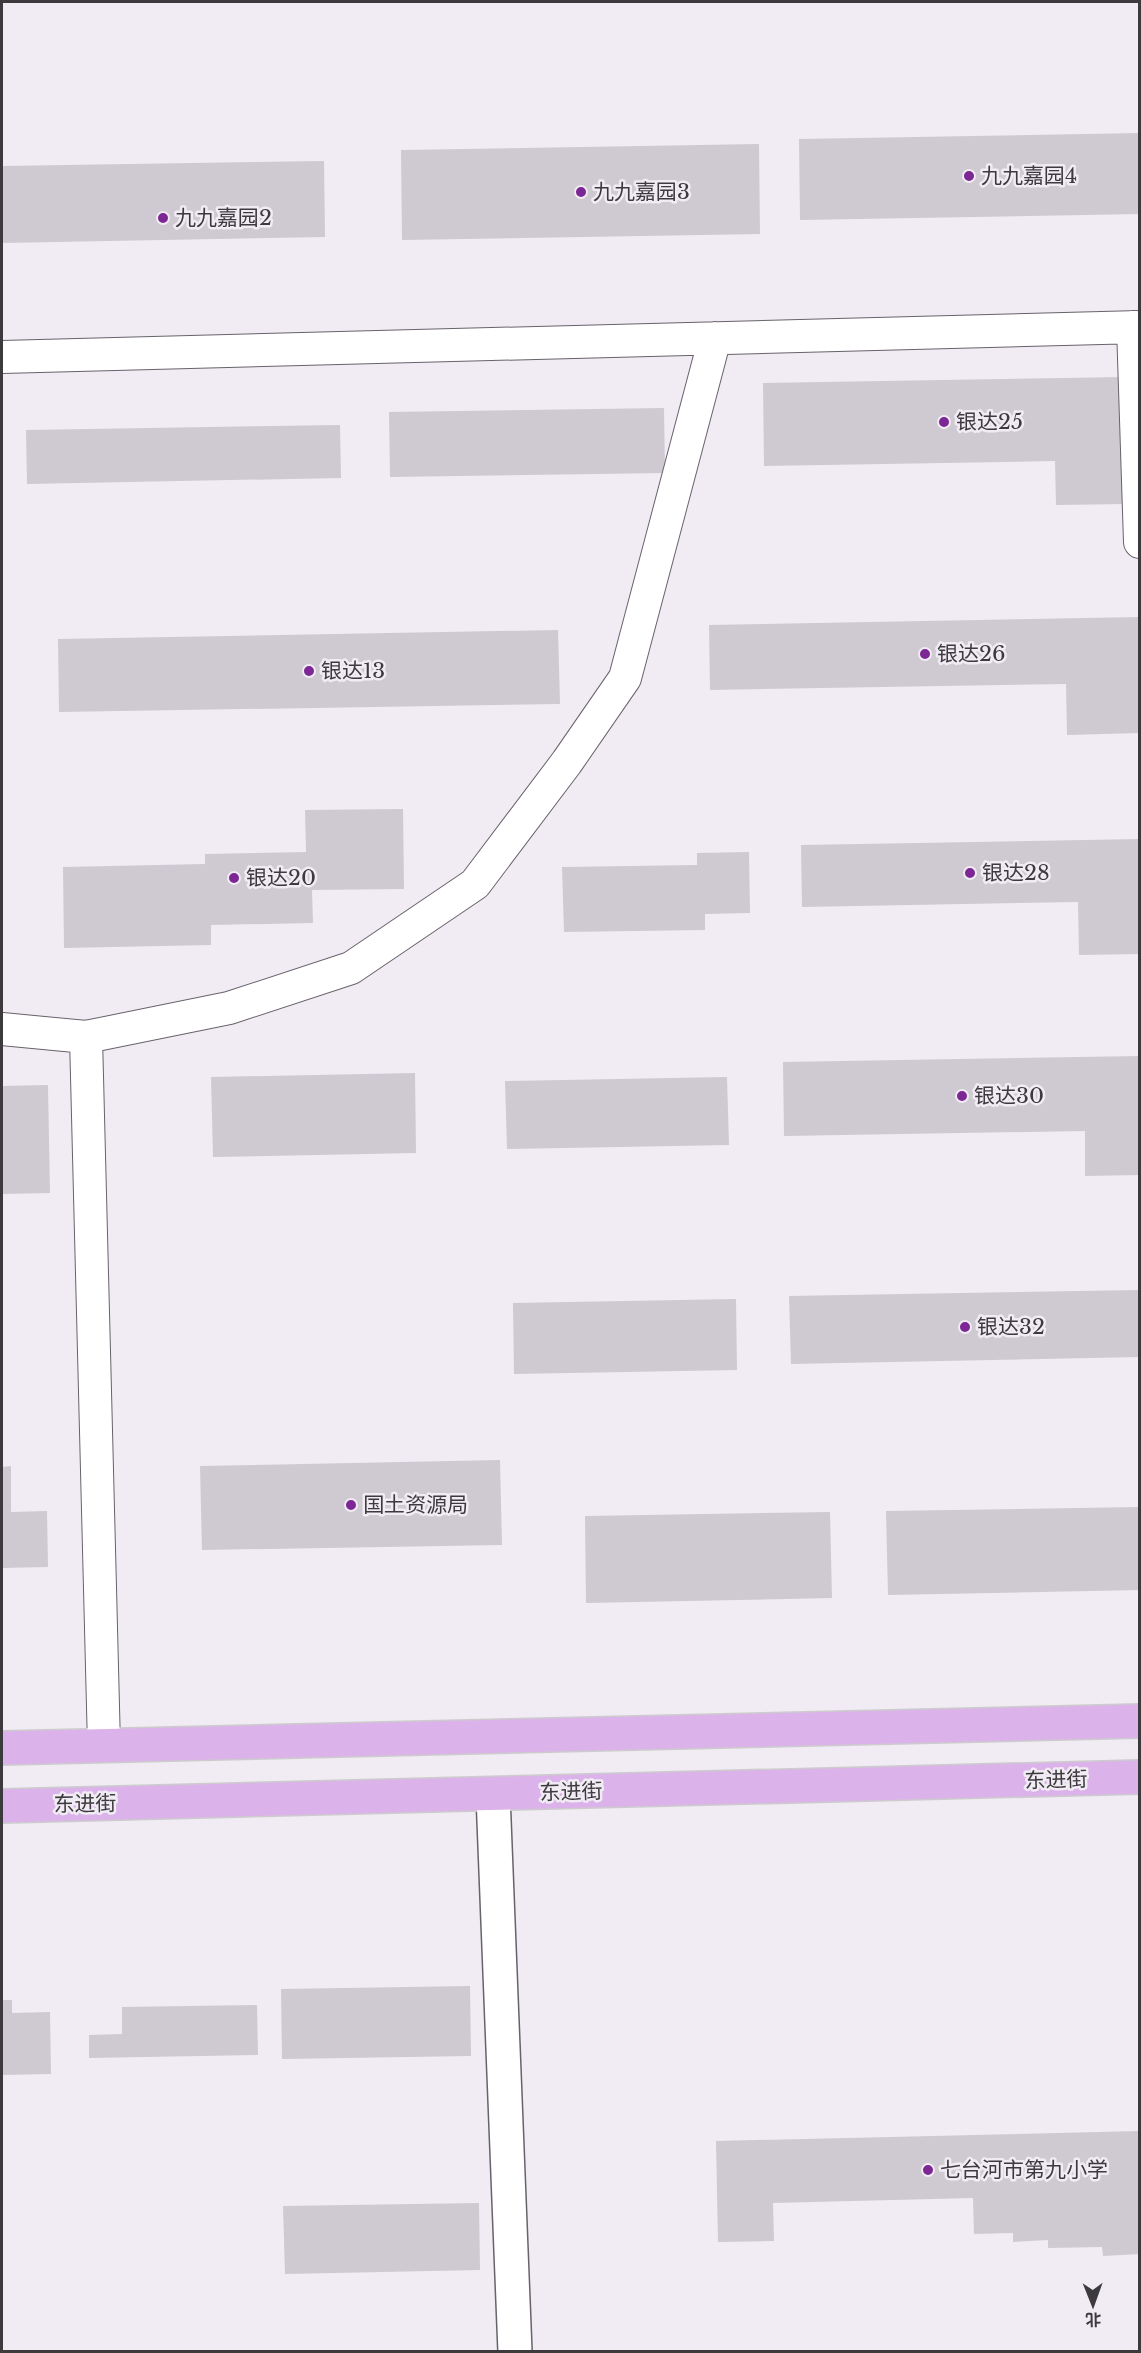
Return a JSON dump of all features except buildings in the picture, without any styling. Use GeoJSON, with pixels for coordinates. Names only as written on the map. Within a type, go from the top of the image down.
{"type":"FeatureCollection","features":[{"type":"Feature","properties":{"kind":"main road"},"geometry":{"type":"LineString","coordinates":[[2,1748],[1140,1721]]}},
{"type":"Feature","properties":{"kind":"main road","name":"东进街"},"geometry":{"type":"LineString","coordinates":[[2,1806],[1140,1777]]}},
{"type":"Feature","properties":{"kind":"street"},"geometry":{"type":"LineString","coordinates":[[2,357],[1136,327],[1140,542]]}},
{"type":"Feature","properties":{"kind":"street"},"geometry":{"type":"LineString","coordinates":[[2,1029],[86,1037],[229,1008],[351,968],[475,884],[567,762],[625,678],[714,338]]}},
{"type":"Feature","properties":{"kind":"street"},"geometry":{"type":"LineString","coordinates":[[86,1037],[104,1746]]}},
{"type":"Feature","properties":{"kind":"street"},"geometry":{"type":"LineString","coordinates":[[493,1794],[515,2352]]}},
{"type":"Feature","properties":{"kind":"place","name":"九九嘉园4"},"geometry":{"type":"Point","coordinates":[969,176]}},
{"type":"Feature","properties":{"kind":"place","name":"九九嘉园3"},"geometry":{"type":"Point","coordinates":[581,192]}},
{"type":"Feature","properties":{"kind":"place","name":"九九嘉园2"},"geometry":{"type":"Point","coordinates":[163,218]}},
{"type":"Feature","properties":{"kind":"place","name":"银达25"},"geometry":{"type":"Point","coordinates":[944,422]}},
{"type":"Feature","properties":{"kind":"place","name":"银达26"},"geometry":{"type":"Point","coordinates":[925,654]}},
{"type":"Feature","properties":{"kind":"place","name":"银达13"},"geometry":{"type":"Point","coordinates":[309,671]}},
{"type":"Feature","properties":{"kind":"place","name":"银达28"},"geometry":{"type":"Point","coordinates":[970,873]}},
{"type":"Feature","properties":{"kind":"place","name":"银达20"},"geometry":{"type":"Point","coordinates":[234,878]}},
{"type":"Feature","properties":{"kind":"place","name":"银达30"},"geometry":{"type":"Point","coordinates":[962,1096]}},
{"type":"Feature","properties":{"kind":"place","name":"银达32"},"geometry":{"type":"Point","coordinates":[965,1327]}},
{"type":"Feature","properties":{"kind":"place","name":"国土资源局"},"geometry":{"type":"Point","coordinates":[351,1505]}},
{"type":"Feature","properties":{"kind":"place","name":"七台河市第九小学"},"geometry":{"type":"Point","coordinates":[928,2170]}}]}
